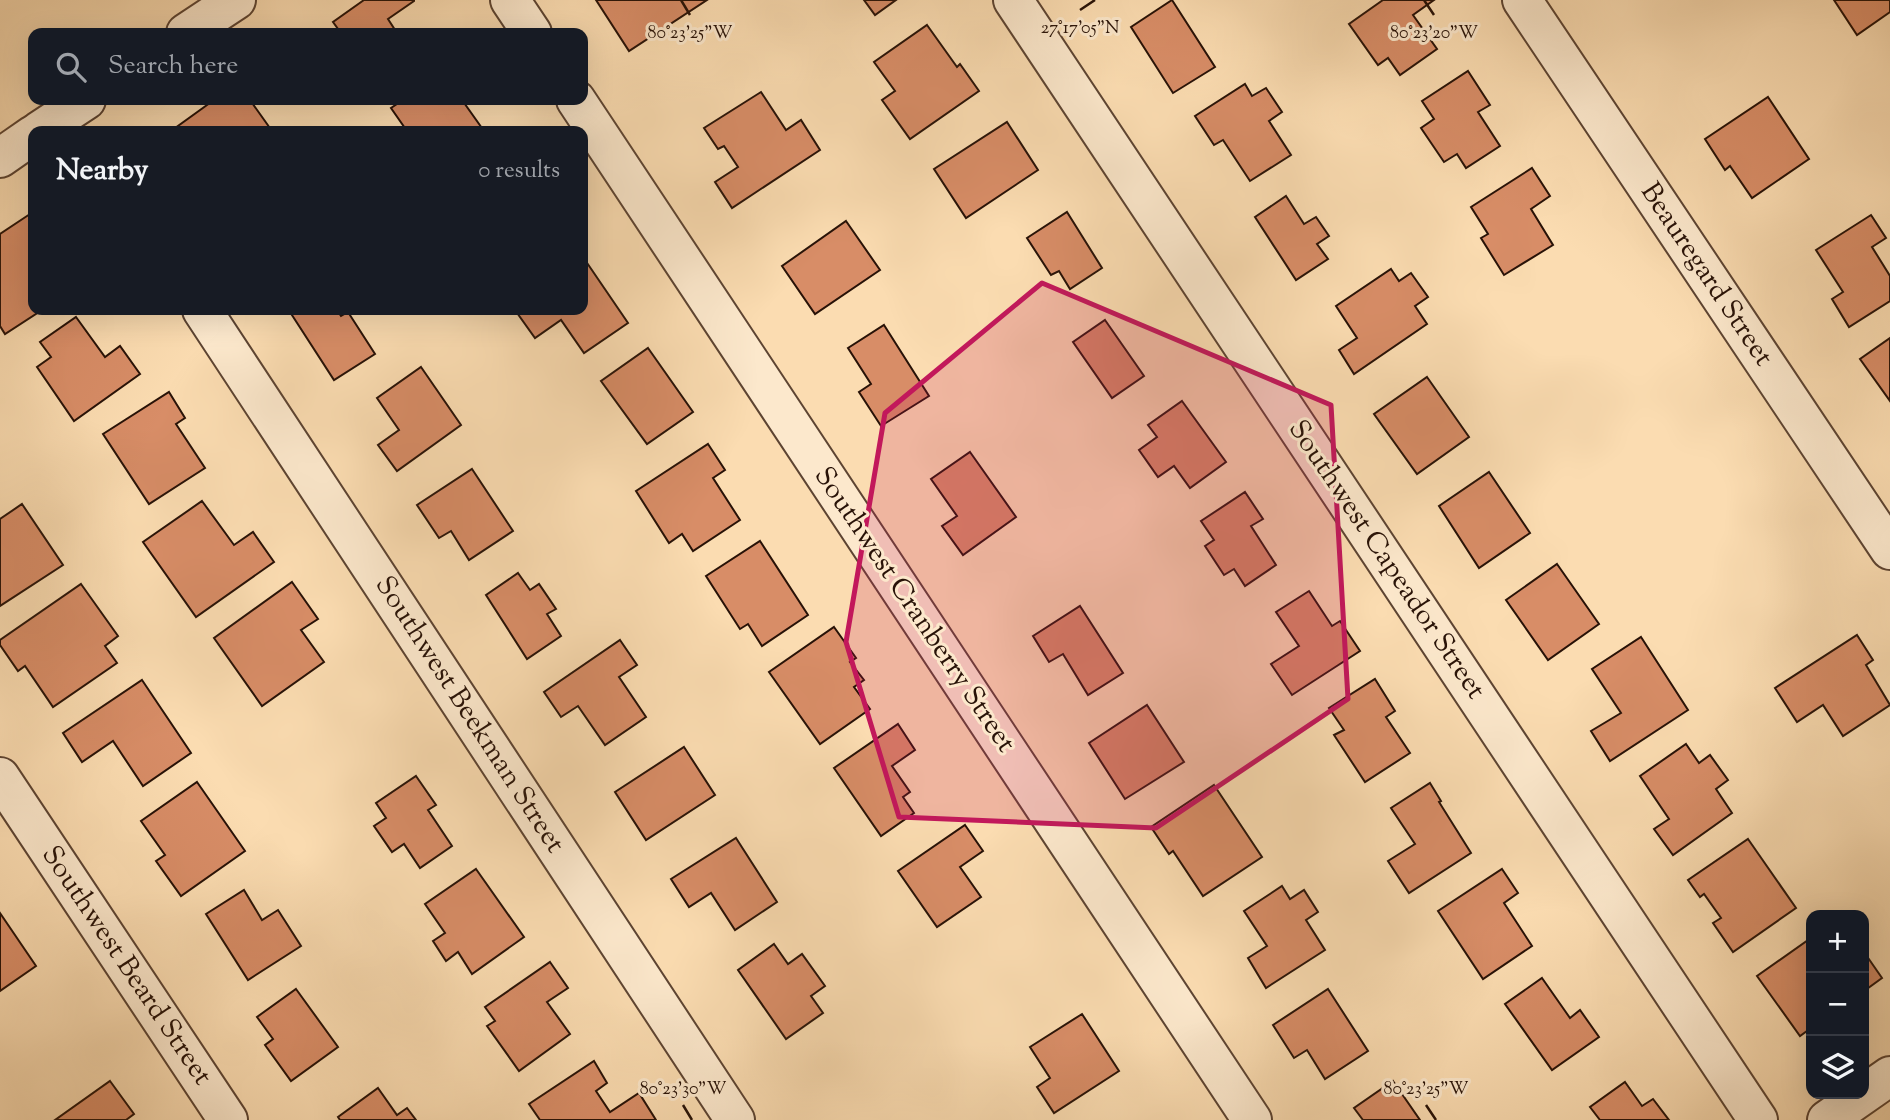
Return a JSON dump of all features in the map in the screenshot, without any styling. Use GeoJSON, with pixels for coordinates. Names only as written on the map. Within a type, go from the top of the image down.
{"type":"FeatureCollection","features":[{"type":"Feature","properties":{"kind":"street"},"geometry":{"type":"LineString","coordinates":[[194,28],[236,0]]}},
{"type":"Feature","properties":{"kind":"street"},"geometry":{"type":"LineString","coordinates":[[510,0],[529,28]]}},
{"type":"Feature","properties":{"kind":"street","name":"Southwest Capeador Street"},"geometry":{"type":"LineString","coordinates":[[1013,0],[1758,1120]]}},
{"type":"Feature","properties":{"kind":"street","name":"Beauregard Street"},"geometry":{"type":"LineString","coordinates":[[1522,0],[1890,550]]}},
{"type":"Feature","properties":{"kind":"street","name":"Southwest Cranberry Street"},"geometry":{"type":"LineString","coordinates":[[579,105],[1252,1120]]}},
{"type":"Feature","properties":{"kind":"street"},"geometry":{"type":"LineString","coordinates":[[51,126],[81,114]]}},
{"type":"Feature","properties":{"kind":"street"},"geometry":{"type":"LineString","coordinates":[[0,158],[28,138]]}},
{"type":"Feature","properties":{"kind":"street","name":"Southwest Beekman Street"},"geometry":{"type":"LineString","coordinates":[[205,315],[735,1120]]}},
{"type":"Feature","properties":{"kind":"street","name":"Southwest Beard Street"},"geometry":{"type":"LineString","coordinates":[[0,777],[228,1120]]}},
{"type":"Feature","properties":{"kind":"street"},"geometry":{"type":"LineString","coordinates":[[1827,1120],[1890,1076]]}},
{"type":"Feature","properties":{"kind":"highlighted area"},"geometry":{"type":"Polygon","coordinates":[[[1042,283],[1331,405],[1348,699],[1156,828],[899,817],[846,642],[885,413],[1042,283]]]}},
{"type":"Feature","properties":{"kind":"building"},"geometry":{"type":"Polygon","coordinates":[[[364,0],[414,0],[388,19],[394,28],[337,28],[333,22],[364,0]]]}},
{"type":"Feature","properties":{"kind":"building"},"geometry":{"type":"Polygon","coordinates":[[[596,0],[707,0],[629,51],[596,0]]]}},
{"type":"Feature","properties":{"kind":"building"},"geometry":{"type":"Polygon","coordinates":[[[864,0],[896,0],[875,15],[864,0]]]}},
{"type":"Feature","properties":{"kind":"building"},"geometry":{"type":"Polygon","coordinates":[[[1172,0],[1215,67],[1173,93],[1131,27],[1172,0]]]}},
{"type":"Feature","properties":{"kind":"building"},"geometry":{"type":"Polygon","coordinates":[[[1383,0],[1434,0],[1413,15],[1437,49],[1400,75],[1388,58],[1378,65],[1349,24],[1383,0]]]}},
{"type":"Feature","properties":{"kind":"building"},"geometry":{"type":"Polygon","coordinates":[[[1834,0],[1890,0],[1890,12],[1857,35],[1834,0]]]}},
{"type":"Feature","properties":{"kind":"building"},"geometry":{"type":"Polygon","coordinates":[[[927,25],[957,67],[960,64],[979,91],[910,139],[882,100],[895,91],[874,62],[927,25]]]}},
{"type":"Feature","properties":{"kind":"building"},"geometry":{"type":"Polygon","coordinates":[[[1468,71],[1490,105],[1478,112],[1500,146],[1466,168],[1457,154],[1444,162],[1421,128],[1434,119],[1422,101],[1468,71]]]}},
{"type":"Feature","properties":{"kind":"building"},"geometry":{"type":"Polygon","coordinates":[[[1245,84],[1252,96],[1266,88],[1282,112],[1269,121],[1291,155],[1250,181],[1223,140],[1214,145],[1195,116],[1245,84]]]}},
{"type":"Feature","properties":{"kind":"building"},"geometry":{"type":"Polygon","coordinates":[[[761,92],[786,130],[801,120],[820,150],[732,208],[715,182],[738,167],[724,146],[718,149],[704,128],[761,92]]]}},
{"type":"Feature","properties":{"kind":"building"},"geometry":{"type":"Polygon","coordinates":[[[1768,97],[1809,159],[1752,198],[1730,166],[1725,170],[1705,139],[1768,97]]]}},
{"type":"Feature","properties":{"kind":"building"},"geometry":{"type":"Polygon","coordinates":[[[207,105],[254,105],[268,126],[178,126],[207,105]]]}},
{"type":"Feature","properties":{"kind":"building"},"geometry":{"type":"Polygon","coordinates":[[[396,105],[466,105],[480,126],[404,126],[391,108],[396,105]]]}},
{"type":"Feature","properties":{"kind":"building"},"geometry":{"type":"Polygon","coordinates":[[[1007,122],[1038,170],[966,218],[934,169],[1007,122]]]}},
{"type":"Feature","properties":{"kind":"building"},"geometry":{"type":"Polygon","coordinates":[[[1532,168],[1550,196],[1531,209],[1553,245],[1504,275],[1481,238],[1488,234],[1471,207],[1532,168]]]}},
{"type":"Feature","properties":{"kind":"building"},"geometry":{"type":"Polygon","coordinates":[[[1286,196],[1304,224],[1316,217],[1329,236],[1317,244],[1328,259],[1296,280],[1255,217],[1286,196]]]}},
{"type":"Feature","properties":{"kind":"building"},"geometry":{"type":"Polygon","coordinates":[[[1067,212],[1102,268],[1070,289],[1059,271],[1051,275],[1027,238],[1067,212]]]}},
{"type":"Feature","properties":{"kind":"building"},"geometry":{"type":"Polygon","coordinates":[[[28,215],[28,315],[34,315],[5,334],[0,326],[0,234],[28,215]]]}},
{"type":"Feature","properties":{"kind":"building"},"geometry":{"type":"Polygon","coordinates":[[[1871,215],[1886,238],[1872,247],[1890,276],[1890,301],[1849,327],[1832,299],[1843,292],[1816,250],[1871,215]]]}},
{"type":"Feature","properties":{"kind":"building"},"geometry":{"type":"Polygon","coordinates":[[[846,221],[880,270],[815,314],[782,266],[846,221]]]}},
{"type":"Feature","properties":{"kind":"building"},"geometry":{"type":"Polygon","coordinates":[[[588,264],[628,323],[584,353],[561,320],[535,338],[519,315],[588,315],[588,264]]]}},
{"type":"Feature","properties":{"kind":"building"},"geometry":{"type":"Polygon","coordinates":[[[1391,269],[1399,281],[1411,273],[1428,297],[1415,306],[1427,324],[1354,374],[1339,350],[1357,338],[1336,306],[1391,269]]]}},
{"type":"Feature","properties":{"kind":"building"},"geometry":{"type":"Polygon","coordinates":[[[292,315],[350,315],[375,354],[334,380],[292,315]]]}},
{"type":"Feature","properties":{"kind":"building"},"geometry":{"type":"Polygon","coordinates":[[[76,317],[105,357],[120,346],[140,374],[74,421],[37,367],[51,357],[40,342],[76,317]]]}},
{"type":"Feature","properties":{"kind":"building"},"geometry":{"type":"Polygon","coordinates":[[[1105,320],[1144,376],[1112,398],[1073,342],[1105,320]]]}},
{"type":"Feature","properties":{"kind":"building"},"geometry":{"type":"Polygon","coordinates":[[[884,325],[929,396],[881,426],[859,392],[871,384],[848,348],[884,325]]]}},
{"type":"Feature","properties":{"kind":"building"},"geometry":{"type":"Polygon","coordinates":[[[1890,338],[1890,401],[1860,359],[1890,338]]]}},
{"type":"Feature","properties":{"kind":"building"},"geometry":{"type":"Polygon","coordinates":[[[648,348],[693,412],[647,444],[601,381],[648,348]]]}},
{"type":"Feature","properties":{"kind":"building"},"geometry":{"type":"Polygon","coordinates":[[[421,367],[461,425],[397,471],[378,445],[399,430],[377,398],[421,367]]]}},
{"type":"Feature","properties":{"kind":"building"},"geometry":{"type":"Polygon","coordinates":[[[1427,377],[1469,437],[1417,474],[1374,414],[1427,377]]]}},
{"type":"Feature","properties":{"kind":"building"},"geometry":{"type":"Polygon","coordinates":[[[169,392],[185,418],[176,424],[205,468],[149,504],[103,434],[169,392]]]}},
{"type":"Feature","properties":{"kind":"building"},"geometry":{"type":"Polygon","coordinates":[[[1182,401],[1226,462],[1190,488],[1174,466],[1158,477],[1139,450],[1157,437],[1148,425],[1182,401]]]}},
{"type":"Feature","properties":{"kind":"building"},"geometry":{"type":"Polygon","coordinates":[[[708,444],[725,470],[713,478],[740,520],[693,551],[682,534],[669,543],[636,491],[708,444]]]}},
{"type":"Feature","properties":{"kind":"building"},"geometry":{"type":"Polygon","coordinates":[[[970,452],[1016,517],[963,555],[942,526],[957,516],[931,479],[970,452]]]}},
{"type":"Feature","properties":{"kind":"building"},"geometry":{"type":"Polygon","coordinates":[[[472,469],[513,531],[469,560],[451,531],[439,538],[417,505],[472,469]]]}},
{"type":"Feature","properties":{"kind":"building"},"geometry":{"type":"Polygon","coordinates":[[[1489,472],[1530,533],[1479,568],[1439,506],[1489,472]]]}},
{"type":"Feature","properties":{"kind":"building"},"geometry":{"type":"Polygon","coordinates":[[[1245,492],[1263,519],[1251,526],[1276,565],[1245,586],[1234,569],[1224,575],[1205,546],[1214,540],[1201,521],[1245,492]]]}},
{"type":"Feature","properties":{"kind":"building"},"geometry":{"type":"Polygon","coordinates":[[[202,501],[234,545],[253,532],[274,562],[196,617],[143,542],[202,501]]]}},
{"type":"Feature","properties":{"kind":"building"},"geometry":{"type":"Polygon","coordinates":[[[22,504],[63,565],[0,606],[0,519],[22,504]]]}},
{"type":"Feature","properties":{"kind":"building"},"geometry":{"type":"Polygon","coordinates":[[[760,541],[808,615],[762,646],[748,624],[740,629],[706,576],[760,541]]]}},
{"type":"Feature","properties":{"kind":"building"},"geometry":{"type":"Polygon","coordinates":[[[1557,564],[1599,624],[1548,660],[1506,600],[1557,564]]]}},
{"type":"Feature","properties":{"kind":"building"},"geometry":{"type":"Polygon","coordinates":[[[518,573],[530,590],[539,584],[556,609],[547,614],[561,636],[527,659],[486,595],[518,573]]]}},
{"type":"Feature","properties":{"kind":"building"},"geometry":{"type":"Polygon","coordinates":[[[292,582],[318,619],[301,630],[324,662],[262,706],[214,638],[292,582]]]}},
{"type":"Feature","properties":{"kind":"building"},"geometry":{"type":"Polygon","coordinates":[[[81,584],[118,636],[105,646],[117,663],[53,707],[25,666],[18,671],[0,645],[0,640],[81,584]]]}},
{"type":"Feature","properties":{"kind":"building"},"geometry":{"type":"Polygon","coordinates":[[[1309,591],[1332,626],[1340,621],[1360,651],[1292,695],[1271,664],[1299,646],[1276,612],[1309,591]]]}},
{"type":"Feature","properties":{"kind":"building"},"geometry":{"type":"Polygon","coordinates":[[[1080,606],[1123,673],[1088,695],[1063,654],[1049,662],[1033,636],[1080,606]]]}},
{"type":"Feature","properties":{"kind":"building"},"geometry":{"type":"Polygon","coordinates":[[[834,627],[856,658],[850,662],[864,680],[854,687],[870,709],[820,744],[769,672],[834,627]]]}},
{"type":"Feature","properties":{"kind":"building"},"geometry":{"type":"Polygon","coordinates":[[[1857,635],[1873,660],[1866,665],[1890,705],[1843,736],[1823,705],[1797,722],[1775,688],[1857,635]]]}},
{"type":"Feature","properties":{"kind":"building"},"geometry":{"type":"Polygon","coordinates":[[[1641,637],[1688,710],[1610,761],[1591,731],[1621,713],[1592,669],[1641,637]]]}},
{"type":"Feature","properties":{"kind":"building"},"geometry":{"type":"Polygon","coordinates":[[[620,640],[637,665],[619,677],[646,717],[605,745],[578,706],[561,717],[544,692],[620,640]]]}},
{"type":"Feature","properties":{"kind":"building"},"geometry":{"type":"Polygon","coordinates":[[[1375,679],[1395,711],[1386,717],[1410,753],[1365,782],[1334,735],[1344,730],[1329,708],[1375,679]]]}},
{"type":"Feature","properties":{"kind":"building"},"geometry":{"type":"Polygon","coordinates":[[[142,680],[191,753],[143,786],[113,741],[82,762],[63,733],[142,680]]]}},
{"type":"Feature","properties":{"kind":"building"},"geometry":{"type":"Polygon","coordinates":[[[1147,705],[1184,762],[1125,799],[1089,743],[1147,705]]]}},
{"type":"Feature","properties":{"kind":"building"},"geometry":{"type":"Polygon","coordinates":[[[898,724],[915,750],[892,766],[910,792],[903,797],[914,813],[881,836],[834,768],[898,724]]]}},
{"type":"Feature","properties":{"kind":"building"},"geometry":{"type":"Polygon","coordinates":[[[1686,744],[1699,763],[1710,755],[1728,780],[1716,789],[1732,813],[1673,855],[1654,829],[1669,819],[1640,776],[1686,744]]]}},
{"type":"Feature","properties":{"kind":"building"},"geometry":{"type":"Polygon","coordinates":[[[684,747],[715,795],[646,840],[615,792],[684,747]]]}},
{"type":"Feature","properties":{"kind":"building"},"geometry":{"type":"Polygon","coordinates":[[[416,776],[436,805],[428,810],[452,846],[420,868],[404,844],[392,852],[374,826],[386,818],[376,803],[416,776]]]}},
{"type":"Feature","properties":{"kind":"building"},"geometry":{"type":"Polygon","coordinates":[[[197,782],[245,851],[181,896],[156,861],[165,855],[141,821],[197,782]]]}},
{"type":"Feature","properties":{"kind":"building"},"geometry":{"type":"Polygon","coordinates":[[[1430,783],[1471,853],[1409,893],[1388,861],[1415,844],[1391,808],[1430,783]]]}},
{"type":"Feature","properties":{"kind":"building"},"geometry":{"type":"Polygon","coordinates":[[[1214,785],[1262,857],[1203,896],[1173,851],[1169,854],[1151,827],[1214,785]]]}},
{"type":"Feature","properties":{"kind":"building"},"geometry":{"type":"Polygon","coordinates":[[[965,825],[983,851],[960,867],[981,897],[937,927],[898,871],[965,825]]]}},
{"type":"Feature","properties":{"kind":"building"},"geometry":{"type":"Polygon","coordinates":[[[736,838],[777,902],[735,930],[711,893],[689,907],[671,879],[736,838]]]}},
{"type":"Feature","properties":{"kind":"building"},"geometry":{"type":"Polygon","coordinates":[[[1748,839],[1796,908],[1733,952],[1713,923],[1721,918],[1704,894],[1700,897],[1688,880],[1748,839]]]}},
{"type":"Feature","properties":{"kind":"building"},"geometry":{"type":"Polygon","coordinates":[[[476,869],[524,937],[472,974],[458,952],[446,961],[433,941],[445,933],[425,904],[476,869]]]}},
{"type":"Feature","properties":{"kind":"building"},"geometry":{"type":"Polygon","coordinates":[[[1502,869],[1518,893],[1504,903],[1532,946],[1483,979],[1438,911],[1502,869]]]}},
{"type":"Feature","properties":{"kind":"building"},"geometry":{"type":"Polygon","coordinates":[[[1282,886],[1290,899],[1304,890],[1318,912],[1306,920],[1325,950],[1266,988],[1248,958],[1267,946],[1244,911],[1282,886]]]}},
{"type":"Feature","properties":{"kind":"building"},"geometry":{"type":"Polygon","coordinates":[[[244,890],[262,920],[278,910],[301,946],[248,980],[206,914],[244,890]]]}},
{"type":"Feature","properties":{"kind":"building"},"geometry":{"type":"Polygon","coordinates":[[[0,913],[36,966],[0,991],[0,913]]]}},
{"type":"Feature","properties":{"kind":"building"},"geometry":{"type":"Polygon","coordinates":[[[1806,942],[1806,1032],[1800,1036],[1757,976],[1806,942]]]}},
{"type":"Feature","properties":{"kind":"building"},"geometry":{"type":"Polygon","coordinates":[[[774,944],[788,964],[802,954],[825,986],[811,996],[823,1013],[786,1039],[738,970],[774,944]]]}},
{"type":"Feature","properties":{"kind":"building"},"geometry":{"type":"Polygon","coordinates":[[[1869,959],[1882,978],[1869,987],[1869,959]]]}},
{"type":"Feature","properties":{"kind":"building"},"geometry":{"type":"Polygon","coordinates":[[[550,962],[568,988],[547,1002],[570,1034],[519,1071],[487,1026],[495,1021],[485,1007],[550,962]]]}},
{"type":"Feature","properties":{"kind":"building"},"geometry":{"type":"Polygon","coordinates":[[[1542,978],[1570,1018],[1580,1010],[1599,1037],[1552,1070],[1505,1004],[1542,978]]]}},
{"type":"Feature","properties":{"kind":"building"},"geometry":{"type":"Polygon","coordinates":[[[296,989],[338,1047],[291,1081],[265,1045],[273,1039],[257,1017],[296,989]]]}},
{"type":"Feature","properties":{"kind":"building"},"geometry":{"type":"Polygon","coordinates":[[[1328,989],[1368,1051],[1325,1079],[1307,1050],[1294,1058],[1273,1025],[1328,989]]]}},
{"type":"Feature","properties":{"kind":"building"},"geometry":{"type":"Polygon","coordinates":[[[1082,1014],[1119,1071],[1054,1113],[1037,1087],[1050,1078],[1030,1047],[1082,1014]]]}},
{"type":"Feature","properties":{"kind":"building"},"geometry":{"type":"Polygon","coordinates":[[[594,1061],[607,1083],[596,1091],[610,1112],[639,1093],[656,1120],[540,1120],[529,1104],[594,1061]]]}},
{"type":"Feature","properties":{"kind":"building"},"geometry":{"type":"Polygon","coordinates":[[[110,1081],[134,1114],[126,1120],[55,1120],[110,1081]]]}},
{"type":"Feature","properties":{"kind":"building"},"geometry":{"type":"Polygon","coordinates":[[[1393,1081],[1420,1120],[1363,1120],[1354,1108],[1393,1081]]]}},
{"type":"Feature","properties":{"kind":"building"},"geometry":{"type":"Polygon","coordinates":[[[1625,1082],[1642,1106],[1653,1099],[1669,1120],[1600,1120],[1590,1107],[1625,1082]]]}},
{"type":"Feature","properties":{"kind":"building"},"geometry":{"type":"Polygon","coordinates":[[[378,1088],[397,1115],[407,1108],[416,1120],[340,1120],[338,1117],[378,1088]]]}}]}
